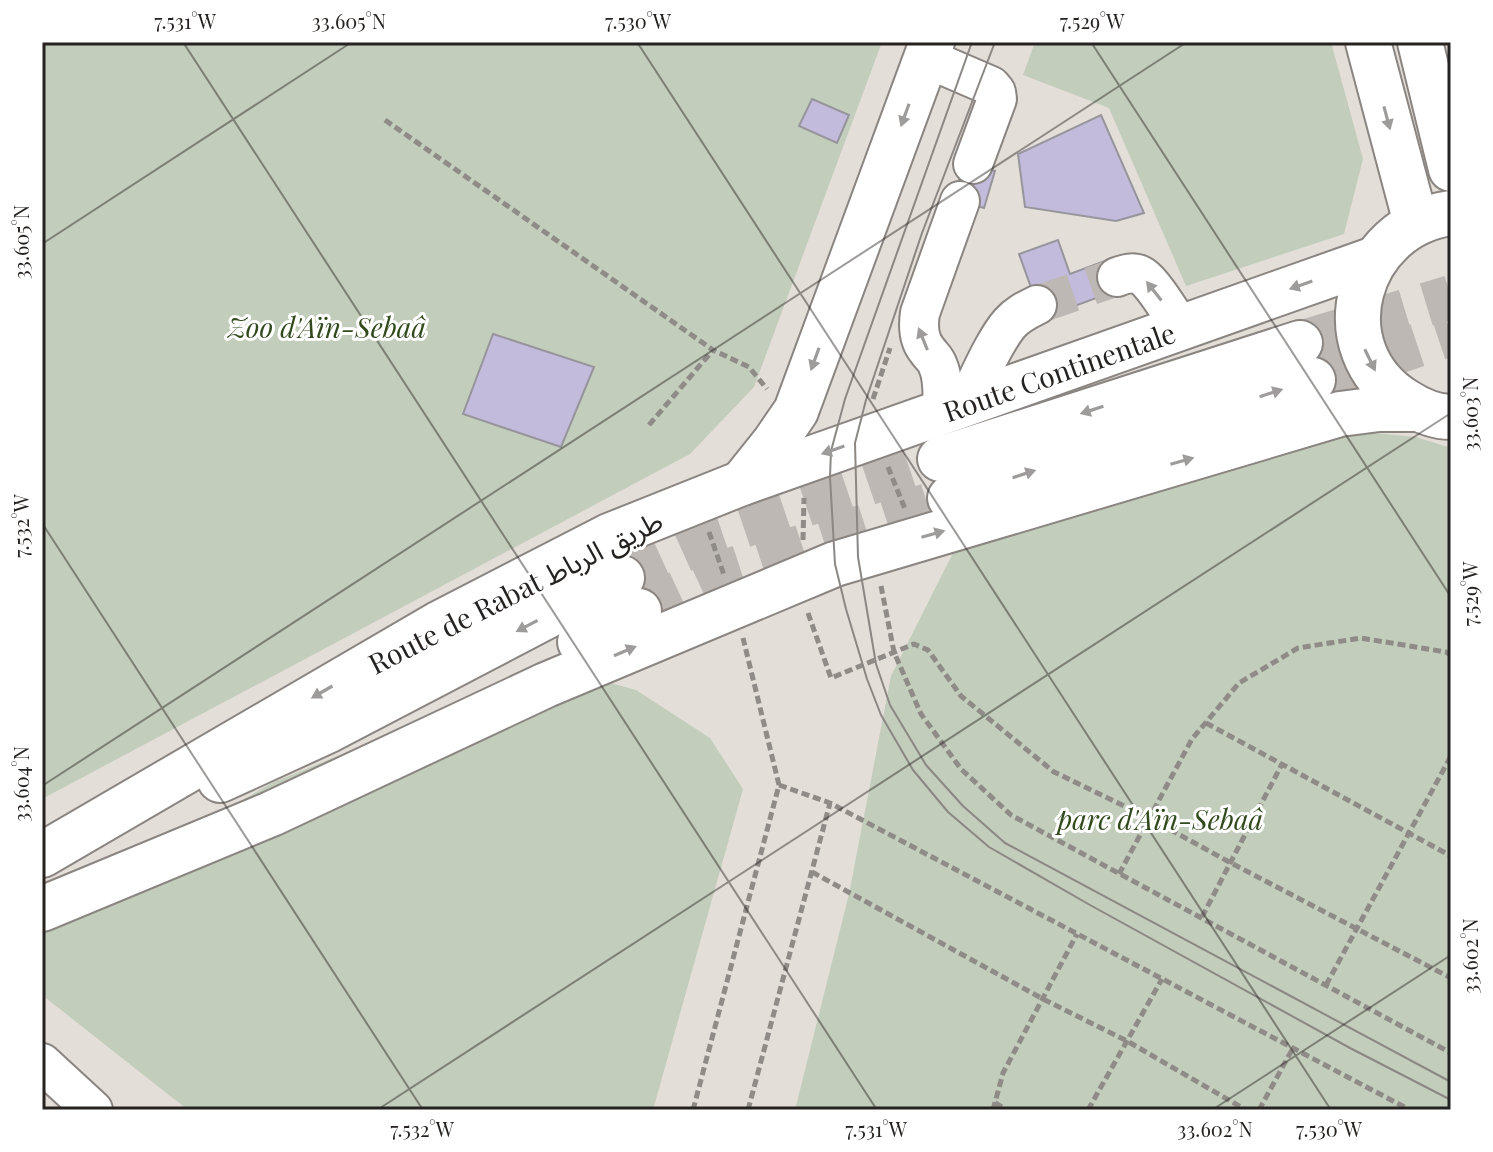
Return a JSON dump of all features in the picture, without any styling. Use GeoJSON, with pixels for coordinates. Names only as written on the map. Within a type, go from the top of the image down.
{"type":"FeatureCollection","features":[{"type":"Feature","properties":{"kind":"main road"},"geometry":{"type":"LineString","coordinates":[[1368,42],[1434,218],[1393,238],[1375,259],[1363,282],[1358,306],[1359,331],[1366,356],[1379,377],[1396,395],[1434,413]]}},
{"type":"Feature","properties":{"kind":"main road"},"geometry":{"type":"LineString","coordinates":[[1420,42],[1451,169]]}},
{"type":"Feature","properties":{"kind":"main road","name":"Route de Rabat طريق الرباط"},"geometry":{"type":"LineString","coordinates":[[42,855],[440,623],[609,536],[742,483],[796,411],[929,50]]}},
{"type":"Feature","properties":{"kind":"main road","name":"Route Continentale"},"geometry":{"type":"LineString","coordinates":[[742,483],[1375,259]]}},
{"type":"Feature","properties":{"kind":"main road"},"geometry":{"type":"LineString","coordinates":[[945,479],[1306,362]]}},
{"type":"Feature","properties":{"kind":"main road"},"geometry":{"type":"LineString","coordinates":[[42,907],[271,814],[546,685],[824,568],[1340,414],[1379,409],[1434,413]]}},
{"type":"Feature","properties":{"kind":"main road"},"geometry":{"type":"LineString","coordinates":[[42,867],[237,772],[630,595],[557,654],[246,801],[42,907]]}},
{"type":"Feature","properties":{"kind":"street"},"geometry":{"type":"LineString","coordinates":[[929,50],[991,86],[996,92],[997,99],[973,164]]}},
{"type":"Feature","properties":{"kind":"street"},"geometry":{"type":"LineString","coordinates":[[954,407],[935,358],[920,338],[918,325],[960,201]]}},
{"type":"Feature","properties":{"kind":"street"},"geometry":{"type":"LineString","coordinates":[[1117,277],[1128,273],[1141,275],[1181,328]]}},
{"type":"Feature","properties":{"kind":"street"},"geometry":{"type":"LineString","coordinates":[[954,407],[1011,322],[1037,305]]}},
{"type":"Feature","properties":{"kind":"street"},"geometry":{"type":"LineString","coordinates":[[44,1071],[93,1110]]}},
{"type":"Feature","properties":{"kind":"path"},"geometry":{"type":"LineString","coordinates":[[385,120],[713,350],[749,367],[769,391]]}},
{"type":"Feature","properties":{"kind":"path"},"geometry":{"type":"LineString","coordinates":[[649,425],[713,350]]}},
{"type":"Feature","properties":{"kind":"path"},"geometry":{"type":"LineString","coordinates":[[893,582],[881,586],[894,652],[921,714],[961,769],[1011,815],[1451,1053]]}},
{"type":"Feature","properties":{"kind":"path"},"geometry":{"type":"LineString","coordinates":[[693,1110],[779,785],[735,605]]}},
{"type":"Feature","properties":{"kind":"path"},"geometry":{"type":"LineString","coordinates":[[1119,875],[1192,739],[1239,683],[1298,648],[1361,638],[1451,655]]}},
{"type":"Feature","properties":{"kind":"path"},"geometry":{"type":"LineString","coordinates":[[894,652],[914,644],[928,650],[961,696],[1054,772],[1149,818],[1451,978]]}},
{"type":"Feature","properties":{"kind":"path"},"geometry":{"type":"LineString","coordinates":[[1206,722],[1451,856]]}},
{"type":"Feature","properties":{"kind":"path"},"geometry":{"type":"LineString","coordinates":[[1326,985],[1451,756]]}},
{"type":"Feature","properties":{"kind":"path"},"geometry":{"type":"LineString","coordinates":[[1202,917],[1282,764]]}},
{"type":"Feature","properties":{"kind":"path"},"geometry":{"type":"LineString","coordinates":[[779,785],[830,803],[1410,1110]]}},
{"type":"Feature","properties":{"kind":"path"},"geometry":{"type":"LineString","coordinates":[[748,1110],[830,803]]}},
{"type":"Feature","properties":{"kind":"path"},"geometry":{"type":"LineString","coordinates":[[812,872],[1043,999],[1127,1041],[1246,1110]]}},
{"type":"Feature","properties":{"kind":"path"},"geometry":{"type":"LineString","coordinates":[[1007,1110],[994,1106],[1003,1073],[1077,934]]}},
{"type":"Feature","properties":{"kind":"path"},"geometry":{"type":"LineString","coordinates":[[1088,1110],[1162,979]]}},
{"type":"Feature","properties":{"kind":"path"},"geometry":{"type":"LineString","coordinates":[[1259,1110],[1293,1048]]}},
{"type":"Feature","properties":{"kind":"green space","name":"Zoo d'Aïn-Sebaâ"},"geometry":{"type":"Polygon","coordinates":[[[42,42],[882,42],[754,387],[690,454],[42,799],[42,42]]]}},
{"type":"Feature","properties":{"kind":"green space"},"geometry":{"type":"Polygon","coordinates":[[[1035,42],[1331,42],[1363,159],[1344,234],[1186,286],[1109,108],[1023,75],[1035,42]]]}},
{"type":"Feature","properties":{"kind":"green space","name":"parc d'Aïn-Sebaâ"},"geometry":{"type":"Polygon","coordinates":[[[1354,431],[1416,437],[1451,448],[1451,1110],[795,1110],[849,894],[891,676],[954,551],[1354,431]]]}},
{"type":"Feature","properties":{"kind":"green space"},"geometry":{"type":"Polygon","coordinates":[[[553,667],[636,690],[710,738],[743,789],[653,1110],[188,1110],[42,995],[42,915],[272,783],[553,667]]]}},
{"type":"Feature","properties":{"kind":"building"},"geometry":{"type":"Polygon","coordinates":[[[812,99],[849,115],[837,143],[799,126],[812,99]]]}},
{"type":"Feature","properties":{"kind":"building"},"geometry":{"type":"Polygon","coordinates":[[[1101,115],[1144,213],[1116,221],[1025,207],[1018,154],[1101,115]]]}},
{"type":"Feature","properties":{"kind":"building"},"geometry":{"type":"Polygon","coordinates":[[[965,161],[995,171],[984,208],[953,199],[965,161]]]}},
{"type":"Feature","properties":{"kind":"building"},"geometry":{"type":"Polygon","coordinates":[[[1058,240],[1070,274],[1110,259],[1121,289],[1042,318],[1019,254],[1058,240]]]}},
{"type":"Feature","properties":{"kind":"building"},"geometry":{"type":"Polygon","coordinates":[[[493,334],[594,367],[561,447],[463,414],[493,334]]]}},
{"type":"Feature","properties":{"kind":"tunnel"},"geometry":{"type":"LineString","coordinates":[[1037,305],[1117,277]]}},
{"type":"Feature","properties":{"kind":"tunnel"},"geometry":{"type":"LineString","coordinates":[[1300,343],[1451,297]]}},
{"type":"Feature","properties":{"kind":"tunnel"},"geometry":{"type":"LineString","coordinates":[[1313,380],[1451,334]]}},
{"type":"Feature","properties":{"kind":"tunnel"},"geometry":{"type":"LineString","coordinates":[[622,578],[719,534],[940,459]]}},
{"type":"Feature","properties":{"kind":"tunnel"},"geometry":{"type":"LineString","coordinates":[[639,611],[721,573],[950,498]]}},
{"type":"Feature","properties":{"kind":"tram line"},"geometry":{"type":"LineString","coordinates":[[972,42],[845,399],[831,451],[835,564],[867,679],[881,715],[913,770],[948,812],[989,847],[1350,1048],[1451,1100]]}},
{"type":"Feature","properties":{"kind":"tram line"},"geometry":{"type":"LineString","coordinates":[[995,42],[922,233],[866,400],[855,443],[858,557],[876,664],[890,705],[926,765],[963,806],[1005,843],[1451,1082]]}}]}
